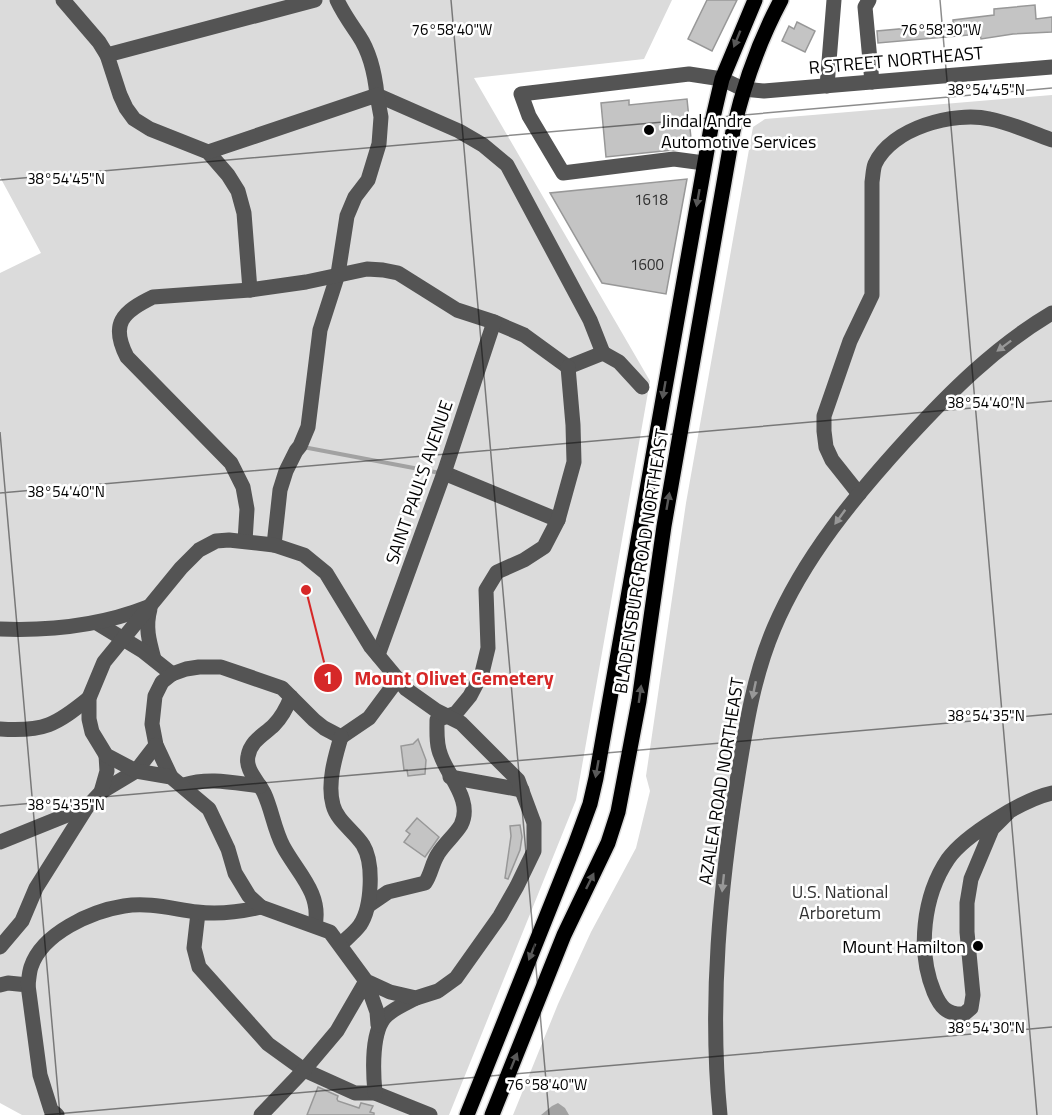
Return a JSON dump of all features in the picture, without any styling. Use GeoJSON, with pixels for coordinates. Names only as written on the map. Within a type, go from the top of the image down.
{"type":"FeatureCollection","features":[{"type":"Feature","properties":{"kind":"main road","name":"BLADENSBURG ROAD NORTHEAST"},"geometry":{"type":"LineString","coordinates":[[467,1115],[590,804],[704,163],[722,79],[755,0]]}},
{"type":"Feature","properties":{"kind":"main road","name":"BLADENSBURG ROAD NORTHEAST"},"geometry":{"type":"LineString","coordinates":[[494,1111],[564,935],[608,843],[618,812],[639,701],[664,526],[700,314],[743,88],[763,35],[781,0]]}},
{"type":"Feature","properties":{"kind":"main road"},"geometry":{"type":"LineString","coordinates":[[678,311],[700,314]]}},
{"type":"Feature","properties":{"kind":"main road"},"geometry":{"type":"LineString","coordinates":[[474,1097],[494,1111]]}},
{"type":"Feature","properties":{"kind":"street"},"geometry":{"type":"LineString","coordinates":[[63,0],[99,42],[107,55],[120,95],[134,119],[150,129],[208,152],[238,190],[244,213],[250,290]]}},
{"type":"Feature","properties":{"kind":"street"},"geometry":{"type":"LineString","coordinates":[[107,55],[315,0]]}},
{"type":"Feature","properties":{"kind":"street"},"geometry":{"type":"LineString","coordinates":[[274,545],[283,480],[308,427],[320,330],[338,274],[347,216],[355,197],[368,180],[379,144],[381,117],[371,62],[360,38],[337,0]]}},
{"type":"Feature","properties":{"kind":"street"},"geometry":{"type":"LineString","coordinates":[[827,86],[834,0]]}},
{"type":"Feature","properties":{"kind":"street"},"geometry":{"type":"LineString","coordinates":[[869,0],[865,7],[872,82]]}},
{"type":"Feature","properties":{"kind":"street","name":"R STREET NORTHEAST"},"geometry":{"type":"LineString","coordinates":[[704,163],[674,159],[563,173],[529,116],[521,94],[689,74],[722,79],[743,88],[764,91],[1052,67]]}},
{"type":"Feature","properties":{"kind":"street"},"geometry":{"type":"LineString","coordinates":[[208,152],[377,95],[459,131],[483,145],[507,165],[590,320],[603,353],[619,362],[642,387]]}},
{"type":"Feature","properties":{"kind":"street"},"geometry":{"type":"LineString","coordinates":[[859,494],[832,460],[826,447],[824,416],[850,341],[872,295],[872,182],[875,165],[885,150],[899,136],[942,121],[961,118],[989,118],[1052,140]]}},
{"type":"Feature","properties":{"kind":"street"},"geometry":{"type":"LineString","coordinates":[[245,541],[247,509],[243,487],[231,463],[127,357],[120,344],[118,331],[126,314],[153,297],[250,290],[306,282],[367,269],[398,273],[457,310],[524,335],[568,367],[574,462],[558,520],[544,547],[524,560],[497,572],[486,590],[488,648],[482,673],[470,696],[456,713],[437,720],[440,755],[462,796],[464,813],[460,825],[433,861],[428,878],[424,883],[388,892],[369,905]]}},
{"type":"Feature","properties":{"kind":"street","name":"AZALEA ROAD NORTHEAST"},"geometry":{"type":"LineString","coordinates":[[720,1115],[716,1011],[722,899],[733,808],[755,685],[769,640],[790,594],[818,549],[859,494],[922,422],[972,373],[1010,341],[1052,313]]}},
{"type":"Feature","properties":{"kind":"street","name":"SAINT PAUL'S AVENUE"},"geometry":{"type":"LineString","coordinates":[[378,655],[444,474],[494,322]]}},
{"type":"Feature","properties":{"kind":"street"},"geometry":{"type":"LineString","coordinates":[[568,367],[603,353]]}},
{"type":"Feature","properties":{"kind":"street"},"geometry":{"type":"LineString","coordinates":[[444,474],[558,520]]}},
{"type":"Feature","properties":{"kind":"street"},"geometry":{"type":"LineString","coordinates":[[101,792],[107,771],[106,755],[92,732],[89,719],[89,698],[105,662],[181,568],[199,550],[216,541],[230,540],[274,545],[304,555],[326,573],[378,655],[406,689],[461,723],[518,780],[534,823],[534,851],[517,886],[500,916],[456,978],[438,991],[416,998],[388,1014],[378,1024]]}},
{"type":"Feature","properties":{"kind":"street"},"geometry":{"type":"LineString","coordinates":[[0,630],[40,631],[97,623],[151,606]]}},
{"type":"Feature","properties":{"kind":"street"},"geometry":{"type":"LineString","coordinates":[[151,606],[147,620],[147,635],[154,659]]}},
{"type":"Feature","properties":{"kind":"street"},"geometry":{"type":"LineString","coordinates":[[97,623],[124,638],[172,674]]}},
{"type":"Feature","properties":{"kind":"street"},"geometry":{"type":"LineString","coordinates":[[341,737],[319,724],[282,688],[221,667],[199,667],[172,674],[162,682],[155,696],[152,724],[156,745],[177,781],[209,808],[228,849],[235,873],[249,896],[261,907],[330,932],[366,981],[377,1012],[378,1024],[373,1070],[375,1093]]}},
{"type":"Feature","properties":{"kind":"street"},"geometry":{"type":"LineString","coordinates":[[341,944],[360,925],[369,905],[370,883],[364,846],[333,807],[330,792],[337,751],[341,737],[369,718],[398,679]]}},
{"type":"Feature","properties":{"kind":"street"},"geometry":{"type":"LineString","coordinates":[[291,697],[284,713],[250,747],[248,766],[268,802],[283,846],[313,894],[315,925]]}},
{"type":"Feature","properties":{"kind":"street"},"geometry":{"type":"LineString","coordinates":[[0,729],[39,729],[64,718],[89,698]]}},
{"type":"Feature","properties":{"kind":"street"},"geometry":{"type":"LineString","coordinates":[[64,718],[92,732]]}},
{"type":"Feature","properties":{"kind":"street"},"geometry":{"type":"LineString","coordinates":[[0,947],[22,921],[36,888],[87,807],[101,792],[136,771],[156,745]]}},
{"type":"Feature","properties":{"kind":"street"},"geometry":{"type":"LineString","coordinates":[[106,755],[136,771],[177,781],[228,782],[260,786]]}},
{"type":"Feature","properties":{"kind":"street"},"geometry":{"type":"LineString","coordinates":[[228,782],[248,766]]}},
{"type":"Feature","properties":{"kind":"street"},"geometry":{"type":"LineString","coordinates":[[450,777],[522,790]]}},
{"type":"Feature","properties":{"kind":"street"},"geometry":{"type":"LineString","coordinates":[[1008,813],[992,829],[971,879],[967,932],[973,996],[970,1008],[964,1014],[957,1014],[940,1006],[932,986],[925,956],[924,939],[932,893],[941,870],[953,853],[972,835],[1008,813],[1028,802],[1052,793]]}},
{"type":"Feature","properties":{"kind":"street"},"geometry":{"type":"LineString","coordinates":[[0,842],[87,807]]}},
{"type":"Feature","properties":{"kind":"street"},"geometry":{"type":"LineString","coordinates":[[57,1115],[51,1110],[40,1075],[28,985],[32,966],[43,947],[59,931],[89,917],[124,906],[160,906],[198,913],[226,914],[261,907]]}},
{"type":"Feature","properties":{"kind":"street"},"geometry":{"type":"LineString","coordinates":[[198,913],[194,948],[199,967],[268,1044],[304,1070],[355,1093],[375,1093],[430,1115]]}},
{"type":"Feature","properties":{"kind":"street"},"geometry":{"type":"LineString","coordinates":[[196,935],[226,914]]}},
{"type":"Feature","properties":{"kind":"street"},"geometry":{"type":"LineString","coordinates":[[3,981],[28,985]]}},
{"type":"Feature","properties":{"kind":"street"},"geometry":{"type":"LineString","coordinates":[[366,981],[390,992],[416,998]]}},
{"type":"Feature","properties":{"kind":"street"},"geometry":{"type":"LineString","coordinates":[[261,1115],[337,1031],[366,981]]}},
{"type":"Feature","properties":{"kind":"green space"},"geometry":{"type":"Polygon","coordinates":[[[0,0],[672,0],[644,59],[474,78],[650,381],[576,800],[449,1115],[22,1115],[0,1103],[0,273],[41,253],[0,177],[0,0]]]}},
{"type":"Feature","properties":{"kind":"green space","name":"U.S. National Arboretum"},"geometry":{"type":"Polygon","coordinates":[[[1052,95],[1052,1115],[513,1115],[558,1004],[591,932],[636,848],[650,791],[646,776],[686,503],[753,127],[765,119],[1052,95]]]}},
{"type":"Feature","properties":{"kind":"shaded area"},"geometry":{"type":"Polygon","coordinates":[[[558,1103],[569,1115],[541,1115],[552,1106],[558,1103]]]}},
{"type":"Feature","properties":{"kind":"building"},"geometry":{"type":"Polygon","coordinates":[[[707,0],[737,0],[712,51],[688,39],[707,0]]]}},
{"type":"Feature","properties":{"kind":"building"},"geometry":{"type":"Polygon","coordinates":[[[1035,5],[1036,19],[1052,17],[1052,32],[1013,34],[981,39],[980,34],[878,43],[877,31],[953,24],[953,20],[994,15],[994,9],[1035,5]]]}},
{"type":"Feature","properties":{"kind":"building"},"geometry":{"type":"Polygon","coordinates":[[[797,22],[815,31],[805,52],[782,41],[789,26],[794,29],[797,22]]]}},
{"type":"Feature","properties":{"kind":"building"},"geometry":{"type":"Polygon","coordinates":[[[687,99],[692,148],[606,157],[601,103],[629,100],[629,105],[687,99]]]}},
{"type":"Feature","properties":{"kind":"building"},"geometry":{"type":"Polygon","coordinates":[[[687,179],[666,294],[602,283],[550,193],[687,179]]]}},
{"type":"Feature","properties":{"kind":"building"},"geometry":{"type":"Polygon","coordinates":[[[418,739],[426,760],[425,774],[408,776],[407,770],[404,770],[401,746],[413,744],[418,739]]]}},
{"type":"Feature","properties":{"kind":"building"},"geometry":{"type":"Polygon","coordinates":[[[417,818],[439,837],[425,857],[404,842],[410,834],[406,831],[417,818]]]}},
{"type":"Feature","properties":{"kind":"building"},"geometry":{"type":"Polygon","coordinates":[[[520,825],[522,837],[520,850],[508,879],[505,878],[511,836],[510,826],[520,825]]]}},
{"type":"Feature","properties":{"kind":"building"},"geometry":{"type":"Polygon","coordinates":[[[318,1087],[338,1096],[338,1101],[359,1108],[361,1103],[373,1106],[370,1112],[374,1115],[307,1115],[318,1087]]]}},
{"type":"Feature","properties":{"kind":"waterway"},"geometry":{"type":"LineString","coordinates":[[303,447],[440,473]]}},
{"type":"Feature","properties":{"kind":"place","name":"Jindal Andre Automotive Services"},"geometry":{"type":"Point","coordinates":[649,130]}},
{"type":"Feature","properties":{"kind":"place","name":"Mount Olivet Cemetery"},"geometry":{"type":"Point","coordinates":[306,590]}},
{"type":"Feature","properties":{"kind":"place","name":"Mount Hamilton"},"geometry":{"type":"Point","coordinates":[978,946]}}]}
